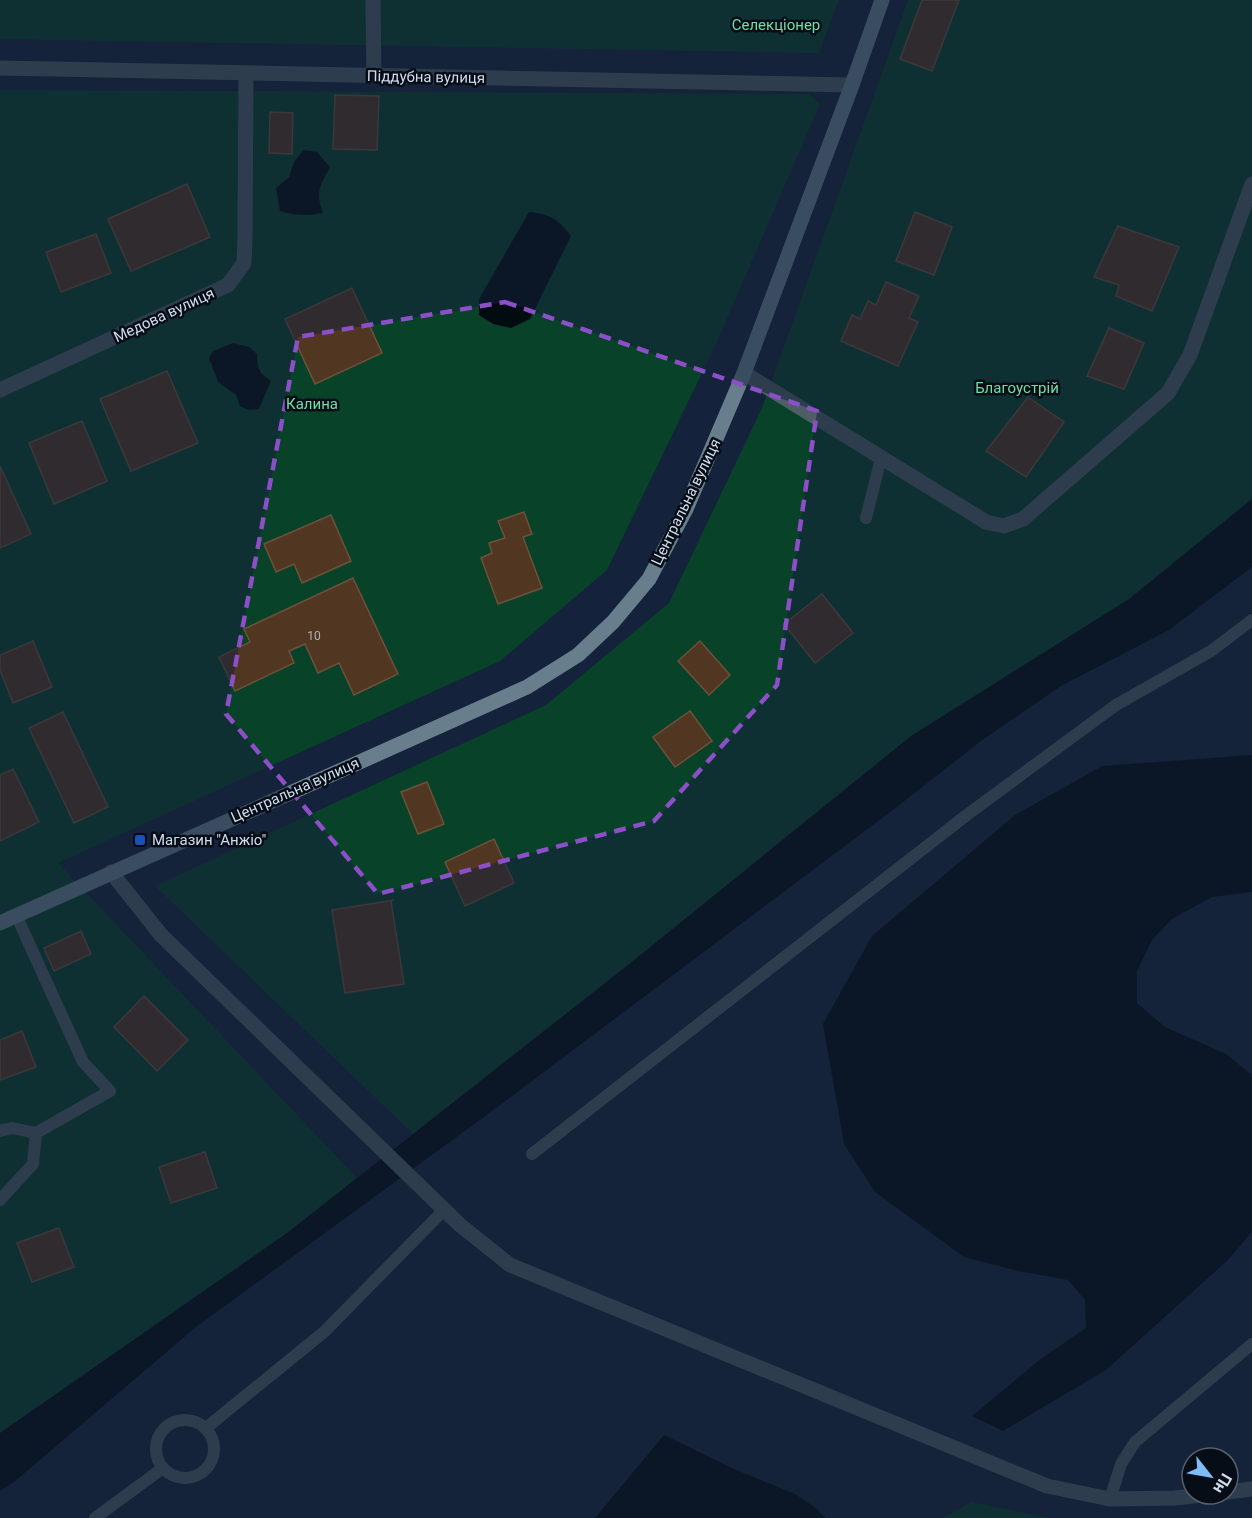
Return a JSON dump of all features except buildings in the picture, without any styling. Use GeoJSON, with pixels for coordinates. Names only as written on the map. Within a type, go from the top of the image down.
{"type":"FeatureCollection","features":[{"type":"Feature","properties":{"kind":"street"},"geometry":{"type":"LineString","coordinates":[[373,0],[374,76]]}},
{"type":"Feature","properties":{"kind":"street","name":"Центральна вулиця"},"geometry":{"type":"LineString","coordinates":[[0,923],[527,687],[578,655],[614,622],[649,579],[686,509],[744,374],[882,0]]}},
{"type":"Feature","properties":{"kind":"street","name":"Піддубна вулиця"},"geometry":{"type":"LineString","coordinates":[[0,68],[852,85]]}},
{"type":"Feature","properties":{"kind":"street","name":"Медова вулиця"},"geometry":{"type":"LineString","coordinates":[[0,390],[228,285],[244,263],[246,73]]}},
{"type":"Feature","properties":{"kind":"street"},"geometry":{"type":"LineString","coordinates":[[744,374],[986,522],[1004,526],[1023,519],[1168,393],[1190,355],[1252,184]]}},
{"type":"Feature","properties":{"kind":"street"},"geometry":{"type":"LineString","coordinates":[[111,872],[161,935],[444,1210],[510,1266],[1047,1486],[1110,1499],[1180,1497]]}},
{"type":"Feature","properties":{"kind":"lane"},"geometry":{"type":"LineString","coordinates":[[866,518],[881,458]]}},
{"type":"Feature","properties":{"kind":"lane"},"geometry":{"type":"LineString","coordinates":[[532,1154],[977,807],[1116,705],[1210,651],[1252,620]]}},
{"type":"Feature","properties":{"kind":"lane"},"geometry":{"type":"LineString","coordinates":[[0,1131],[12,1128],[36,1133],[110,1091],[83,1062],[16,915]]}},
{"type":"Feature","properties":{"kind":"lane"},"geometry":{"type":"LineString","coordinates":[[0,1200],[33,1164],[36,1133]]}},
{"type":"Feature","properties":{"kind":"lane"},"geometry":{"type":"LineString","coordinates":[[206,1428],[324,1332],[444,1210]]}},
{"type":"Feature","properties":{"kind":"lane"},"geometry":{"type":"LineString","coordinates":[[1110,1499],[1121,1464],[1135,1442],[1252,1344]]}},
{"type":"Feature","properties":{"kind":"lane"},"geometry":{"type":"LineString","coordinates":[[186,1419],[206,1428],[213,1438],[215,1450],[213,1462],[206,1472],[195,1478],[183,1479],[172,1476],[157,1458],[156,1447],[165,1427],[175,1421],[186,1419]]}},
{"type":"Feature","properties":{"kind":"lane"},"geometry":{"type":"LineString","coordinates":[[95,1518],[163,1468]]}},
{"type":"Feature","properties":{"kind":"highlighted area"},"geometry":{"type":"Polygon","coordinates":[[[505,302],[817,411],[777,685],[654,821],[378,894],[226,714],[298,337],[505,302]]]}},
{"type":"Feature","properties":{"kind":"green space","name":"Селекціонер"},"geometry":{"type":"Polygon","coordinates":[[[0,0],[839,0],[819,53],[0,39],[0,0]]]}},
{"type":"Feature","properties":{"kind":"green space","name":"Благоустрій"},"geometry":{"type":"Polygon","coordinates":[[[908,0],[1252,0],[1252,499],[1129,599],[911,736],[628,965],[413,1134],[155,886],[546,705],[669,603],[762,408],[908,0]]]}},
{"type":"Feature","properties":{"kind":"green space","name":"Калина"},"geometry":{"type":"Polygon","coordinates":[[[0,90],[809,94],[820,104],[716,344],[607,570],[500,661],[58,863],[357,1178],[287,1233],[0,1433],[0,90]]]}},
{"type":"Feature","properties":{"kind":"green space"},"geometry":{"type":"Polygon","coordinates":[[[971,1502],[1050,1518],[943,1518],[971,1502]]]}},
{"type":"Feature","properties":{"kind":"shaded area"},"geometry":{"type":"Polygon","coordinates":[[[303,150],[317,152],[330,167],[319,194],[323,213],[302,215],[280,211],[276,188],[289,177],[294,162],[303,150]]]}},
{"type":"Feature","properties":{"kind":"shaded area"},"geometry":{"type":"Polygon","coordinates":[[[529,212],[553,218],[571,236],[530,319],[511,328],[493,324],[479,315],[479,299],[529,212]]]}},
{"type":"Feature","properties":{"kind":"shaded area"},"geometry":{"type":"Polygon","coordinates":[[[233,343],[249,347],[257,354],[260,370],[271,381],[259,409],[248,410],[240,406],[236,395],[218,382],[209,358],[213,351],[233,343]]]}},
{"type":"Feature","properties":{"kind":"shaded area"},"geometry":{"type":"Polygon","coordinates":[[[1252,499],[1252,567],[1169,630],[1061,686],[981,741],[889,813],[484,1117],[196,1327],[14,1482],[0,1491],[0,1433],[287,1233],[628,965],[911,736],[1129,599],[1252,499]]]}},
{"type":"Feature","properties":{"kind":"shaded area"},"geometry":{"type":"Polygon","coordinates":[[[1252,755],[1252,892],[1212,897],[1172,919],[1152,940],[1137,971],[1137,1003],[1165,1027],[1226,1054],[1252,1075],[1252,1232],[1228,1260],[1106,1370],[1003,1431],[972,1416],[1042,1358],[1086,1328],[1085,1300],[1068,1280],[1018,1271],[964,1257],[875,1192],[844,1144],[823,1024],[872,936],[1015,815],[1102,766],[1252,755]]]}},
{"type":"Feature","properties":{"kind":"shaded area"},"geometry":{"type":"Polygon","coordinates":[[[664,1435],[734,1469],[795,1494],[816,1508],[825,1518],[595,1518],[664,1435]]]}},
{"type":"Feature","properties":{"kind":"place","name":"Магазин \"Анжіо\""},"geometry":{"type":"Point","coordinates":[140,840]}}]}
